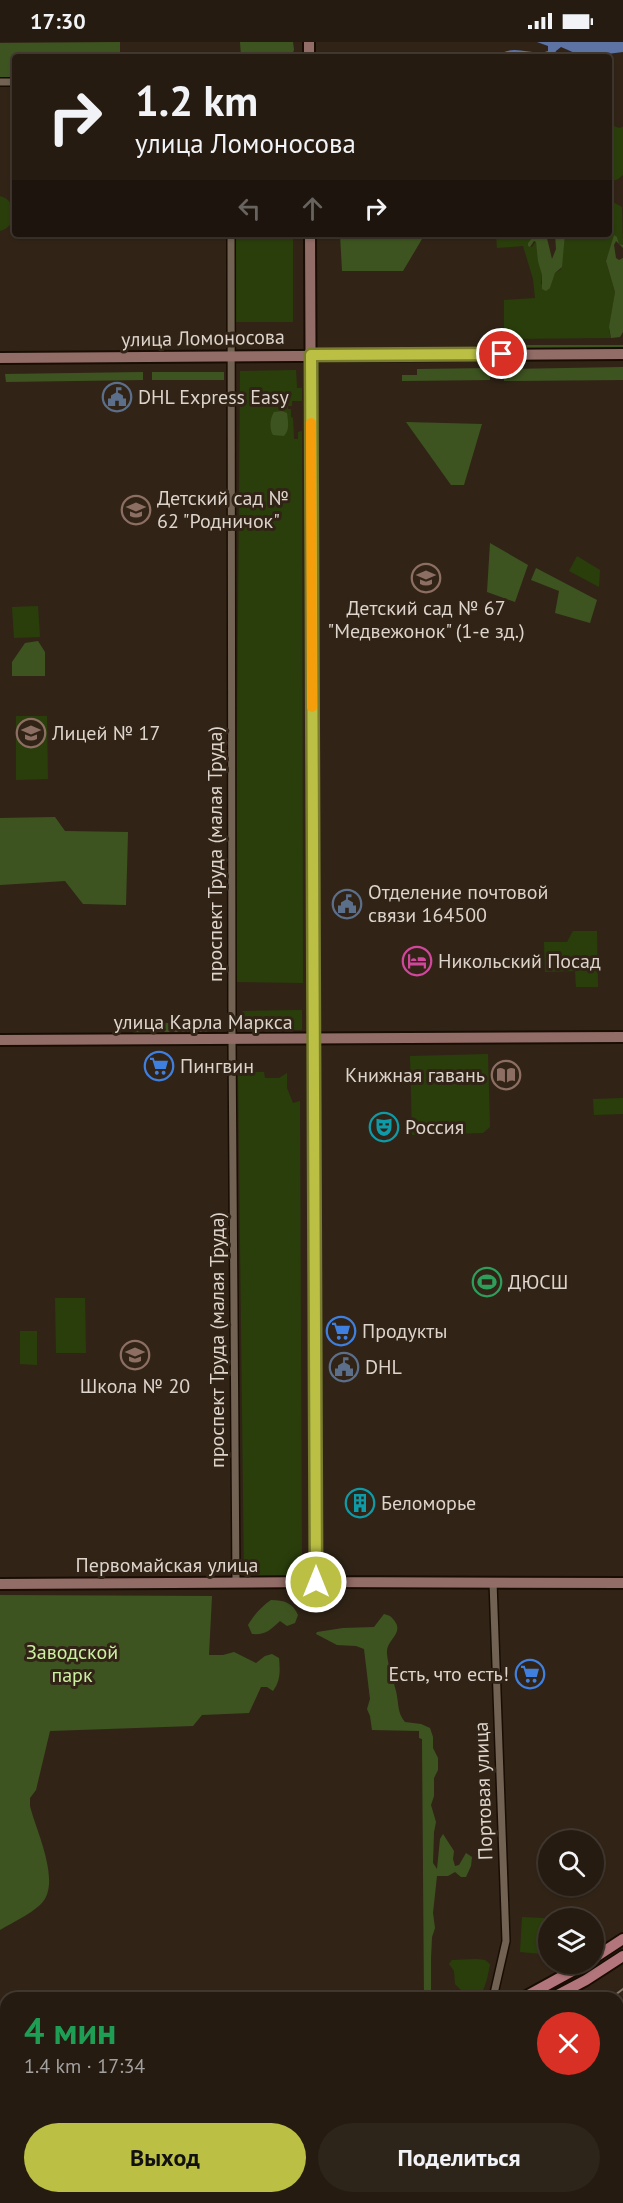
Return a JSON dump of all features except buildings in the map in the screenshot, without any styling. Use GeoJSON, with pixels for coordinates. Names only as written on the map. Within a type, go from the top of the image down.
{"type":"FeatureCollection","features":[{"type":"Feature","properties":{"kind":"main road"},"geometry":{"type":"LineString","coordinates":[[604,1951],[623,1939]]}},
{"type":"Feature","properties":{"kind":"main road"},"geometry":{"type":"LineString","coordinates":[[563,1992],[623,1956]]}},
{"type":"Feature","properties":{"kind":"main road"},"geometry":{"type":"LineString","coordinates":[[534,1992],[567,1974]]}},
{"type":"Feature","properties":{"kind":"street","name":"проспект Труда (малая Труда)"},"geometry":{"type":"LineString","coordinates":[[231,237],[232,1040],[236,1582]]}},
{"type":"Feature","properties":{"kind":"street"},"geometry":{"type":"LineString","coordinates":[[310,237],[316,1582]]}},
{"type":"Feature","properties":{"kind":"street","name":"улица Ломоносова"},"geometry":{"type":"LineString","coordinates":[[0,358],[623,354]]}},
{"type":"Feature","properties":{"kind":"street","name":"улица Карла Маркса"},"geometry":{"type":"LineString","coordinates":[[0,1040],[623,1037]]}},
{"type":"Feature","properties":{"kind":"street","name":"Портовая улица"},"geometry":{"type":"LineString","coordinates":[[493,1582],[506,1941],[494,1992]]}},
{"type":"Feature","properties":{"kind":"street","name":"Первомайская улица"},"geometry":{"type":"LineString","coordinates":[[0,1584],[623,1583]]}},
{"type":"Feature","properties":{"kind":"green space"},"geometry":{"type":"Polygon","coordinates":[[[120,42],[120,54],[12,54],[12,77],[0,77],[0,43],[120,42]]]}},
{"type":"Feature","properties":{"kind":"green space"},"geometry":{"type":"Polygon","coordinates":[[[240,42],[293,42],[292,54],[241,54],[240,42]]]}},
{"type":"Feature","properties":{"kind":"green space"},"geometry":{"type":"Polygon","coordinates":[[[612,125],[623,127],[623,175],[612,181],[612,125]]]}},
{"type":"Feature","properties":{"kind":"green space"},"geometry":{"type":"Polygon","coordinates":[[[0,196],[11,203],[12,222],[0,231],[0,196]]]}},
{"type":"Feature","properties":{"kind":"green space"},"geometry":{"type":"Polygon","coordinates":[[[612,202],[622,207],[623,245],[619,244],[617,237],[606,261],[615,292],[609,330],[611,338],[504,339],[504,300],[535,298],[533,279],[523,246],[497,248],[496,237],[533,237],[528,246],[532,247],[536,241],[542,275],[541,284],[550,288],[555,273],[561,269],[565,237],[612,237],[612,202]]]}},
{"type":"Feature","properties":{"kind":"green space"},"geometry":{"type":"Polygon","coordinates":[[[614,235],[619,244],[616,241],[614,245],[616,258],[619,260],[623,258],[623,332],[620,337],[611,338],[609,327],[615,292],[606,261],[614,235]]]}},
{"type":"Feature","properties":{"kind":"green space"},"geometry":{"type":"Polygon","coordinates":[[[235,237],[293,237],[293,322],[235,322],[235,237]]]}},
{"type":"Feature","properties":{"kind":"green space"},"geometry":{"type":"Polygon","coordinates":[[[340,237],[423,237],[403,271],[342,271],[340,237]]]}},
{"type":"Feature","properties":{"kind":"green space"},"geometry":{"type":"Polygon","coordinates":[[[533,237],[547,237],[552,259],[556,249],[555,237],[565,237],[562,267],[555,273],[550,288],[546,291],[542,289],[536,242],[534,241],[530,247],[528,243],[533,237]]]}},
{"type":"Feature","properties":{"kind":"green space"},"geometry":{"type":"Polygon","coordinates":[[[510,345],[623,345],[623,349],[510,350],[510,345]]]}},
{"type":"Feature","properties":{"kind":"green space"},"geometry":{"type":"Polygon","coordinates":[[[623,367],[623,380],[504,381],[503,369],[623,367]]]}},
{"type":"Feature","properties":{"kind":"green space"},"geometry":{"type":"Polygon","coordinates":[[[490,368],[490,380],[402,381],[402,375],[417,375],[417,369],[490,368]]]}},
{"type":"Feature","properties":{"kind":"green space"},"geometry":{"type":"Polygon","coordinates":[[[296,370],[297,388],[302,388],[302,401],[292,401],[292,406],[288,406],[288,409],[291,409],[293,418],[294,439],[298,439],[298,432],[302,431],[303,983],[235,982],[240,371],[296,370]]]}},
{"type":"Feature","properties":{"kind":"green space"},"geometry":{"type":"Polygon","coordinates":[[[143,372],[143,380],[6,382],[5,374],[143,372]]]}},
{"type":"Feature","properties":{"kind":"green space"},"geometry":{"type":"Polygon","coordinates":[[[152,372],[224,372],[224,380],[152,380],[152,372]]]}},
{"type":"Feature","properties":{"kind":"green space"},"geometry":{"type":"Polygon","coordinates":[[[282,411],[287,413],[287,431],[284,436],[273,435],[271,420],[273,414],[282,411]]]}},
{"type":"Feature","properties":{"kind":"green space"},"geometry":{"type":"Polygon","coordinates":[[[406,422],[482,424],[464,485],[451,485],[406,422]]]}},
{"type":"Feature","properties":{"kind":"green space"},"geometry":{"type":"Polygon","coordinates":[[[490,543],[528,565],[515,602],[487,592],[490,543]]]}},
{"type":"Feature","properties":{"kind":"green space"},"geometry":{"type":"Polygon","coordinates":[[[577,556],[600,570],[599,587],[569,571],[577,556]]]}},
{"type":"Feature","properties":{"kind":"green space"},"geometry":{"type":"Polygon","coordinates":[[[536,568],[597,600],[590,623],[555,613],[559,591],[531,580],[536,568]]]}},
{"type":"Feature","properties":{"kind":"green space"},"geometry":{"type":"Polygon","coordinates":[[[38,606],[40,637],[14,638],[12,607],[38,606]]]}},
{"type":"Feature","properties":{"kind":"green space"},"geometry":{"type":"Polygon","coordinates":[[[38,641],[45,652],[45,676],[12,676],[12,662],[25,643],[38,641]]]}},
{"type":"Feature","properties":{"kind":"green space"},"geometry":{"type":"Polygon","coordinates":[[[16,716],[47,716],[48,779],[16,780],[16,716]]]}},
{"type":"Feature","properties":{"kind":"green space"},"geometry":{"type":"Polygon","coordinates":[[[55,817],[65,831],[128,832],[126,905],[83,904],[65,881],[0,885],[0,818],[55,817]]]}},
{"type":"Feature","properties":{"kind":"green space"},"geometry":{"type":"Polygon","coordinates":[[[573,931],[597,931],[598,987],[576,987],[575,971],[545,972],[544,942],[567,942],[573,931]]]}},
{"type":"Feature","properties":{"kind":"green space"},"geometry":{"type":"Polygon","coordinates":[[[302,1010],[302,1030],[244,1030],[236,1025],[236,1018],[243,1011],[302,1010]]]}},
{"type":"Feature","properties":{"kind":"green space"},"geometry":{"type":"Polygon","coordinates":[[[135,1023],[206,1023],[209,1028],[206,1032],[134,1033],[132,1027],[135,1023]]]}},
{"type":"Feature","properties":{"kind":"green space"},"geometry":{"type":"Polygon","coordinates":[[[488,1054],[490,1127],[483,1133],[412,1135],[410,1056],[488,1054]]]}},
{"type":"Feature","properties":{"kind":"green space"},"geometry":{"type":"Polygon","coordinates":[[[238,1072],[264,1072],[265,1078],[279,1078],[287,1073],[287,1088],[293,1103],[300,1101],[302,1567],[300,1578],[244,1579],[238,1072]]]}},
{"type":"Feature","properties":{"kind":"green space"},"geometry":{"type":"Polygon","coordinates":[[[623,1098],[623,1114],[594,1115],[593,1099],[623,1098]]]}},
{"type":"Feature","properties":{"kind":"green space"},"geometry":{"type":"Polygon","coordinates":[[[55,1298],[85,1298],[86,1353],[56,1353],[55,1298]]]}},
{"type":"Feature","properties":{"kind":"green space"},"geometry":{"type":"Polygon","coordinates":[[[20,1331],[37,1331],[37,1365],[20,1364],[20,1331]]]}},
{"type":"Feature","properties":{"kind":"green space","name":"Заводской парк"},"geometry":{"type":"Polygon","coordinates":[[[0,1595],[212,1596],[209,1655],[234,1652],[256,1663],[272,1654],[279,1658],[280,1671],[273,1691],[267,1687],[261,1687],[249,1713],[202,1715],[193,1726],[50,1731],[36,1790],[30,1798],[30,1806],[46,1857],[49,1885],[46,1896],[36,1909],[0,1930],[0,1595]]]}},
{"type":"Feature","properties":{"kind":"green space"},"geometry":{"type":"Polygon","coordinates":[[[271,1600],[291,1605],[298,1615],[295,1623],[287,1626],[280,1621],[268,1631],[252,1634],[248,1625],[258,1611],[271,1600]]]}},
{"type":"Feature","properties":{"kind":"green space"},"geometry":{"type":"Polygon","coordinates":[[[384,1614],[390,1616],[395,1622],[397,1631],[387,1648],[387,1654],[401,1715],[405,1722],[430,1728],[433,1737],[438,1770],[434,1778],[434,1796],[431,1805],[436,1822],[433,1863],[437,1869],[440,1839],[443,1834],[454,1851],[455,1866],[459,1865],[466,1853],[472,1857],[466,1877],[461,1877],[455,1872],[448,1876],[437,1876],[433,1913],[435,1928],[432,1937],[431,1992],[424,1992],[422,1739],[419,1738],[419,1731],[372,1730],[367,1709],[370,1699],[364,1649],[337,1645],[316,1634],[343,1628],[374,1627],[384,1614]]]}},
{"type":"Feature","properties":{"kind":"green space"},"geometry":{"type":"Polygon","coordinates":[[[522,1917],[538,1918],[538,1954],[520,1952],[522,1917]]]}},
{"type":"Feature","properties":{"kind":"green space"},"geometry":{"type":"Polygon","coordinates":[[[476,1959],[485,1960],[490,1964],[482,1992],[463,1992],[455,1984],[454,1971],[449,1964],[452,1960],[476,1959]]]}},
{"type":"Feature","properties":{"kind":"water"},"geometry":{"type":"Polygon","coordinates":[[[537,42],[623,42],[623,52],[577,54],[561,47],[554,54],[500,54],[515,50],[548,51],[548,46],[537,42]]]}},
{"type":"Feature","properties":{"kind":"railway"},"geometry":{"type":"LineString","coordinates":[[619,1992],[623,1989]]}},
{"type":"Feature","properties":{"kind":"slow traffic"},"geometry":{"type":"LineString","coordinates":[[311,423],[312,707]]}},
{"type":"Feature","properties":{"kind":"place","name":"DHL Express Easy"},"geometry":{"type":"Point","coordinates":[117,397]}},
{"type":"Feature","properties":{"kind":"place","name":"Детский сад № 62 \"Родничок\""},"geometry":{"type":"Point","coordinates":[136,510]}},
{"type":"Feature","properties":{"kind":"place","name":"Детский сад № 67 \"Медвежонок\" (1-е зд.)"},"geometry":{"type":"Point","coordinates":[426,578]}},
{"type":"Feature","properties":{"kind":"place","name":"Лицей № 17"},"geometry":{"type":"Point","coordinates":[31,733]}},
{"type":"Feature","properties":{"kind":"place","name":"Отделение почтовой связи 164500"},"geometry":{"type":"Point","coordinates":[347,904]}},
{"type":"Feature","properties":{"kind":"place","name":"Никольский Посад"},"geometry":{"type":"Point","coordinates":[417,961]}},
{"type":"Feature","properties":{"kind":"place","name":"Пингвин"},"geometry":{"type":"Point","coordinates":[159,1066]}},
{"type":"Feature","properties":{"kind":"place","name":"Книжная гавань"},"geometry":{"type":"Point","coordinates":[506,1075]}},
{"type":"Feature","properties":{"kind":"place","name":"Россия"},"geometry":{"type":"Point","coordinates":[384,1127]}},
{"type":"Feature","properties":{"kind":"place","name":"ДЮСШ"},"geometry":{"type":"Point","coordinates":[487,1282]}},
{"type":"Feature","properties":{"kind":"place","name":"Продукты"},"geometry":{"type":"Point","coordinates":[341,1331]}},
{"type":"Feature","properties":{"kind":"place","name":"Школа № 20"},"geometry":{"type":"Point","coordinates":[135,1355]}},
{"type":"Feature","properties":{"kind":"place","name":"DHL"},"geometry":{"type":"Point","coordinates":[344,1367]}},
{"type":"Feature","properties":{"kind":"place","name":"Беломорье"},"geometry":{"type":"Point","coordinates":[360,1503]}},
{"type":"Feature","properties":{"kind":"place","name":"Есть, что есть!"},"geometry":{"type":"Point","coordinates":[530,1674]}},
{"type":"Feature","properties":{"kind":"route"},"geometry":{"type":"LineString","coordinates":[[316,1582],[312,1053],[311,355],[502,354]]}}]}
